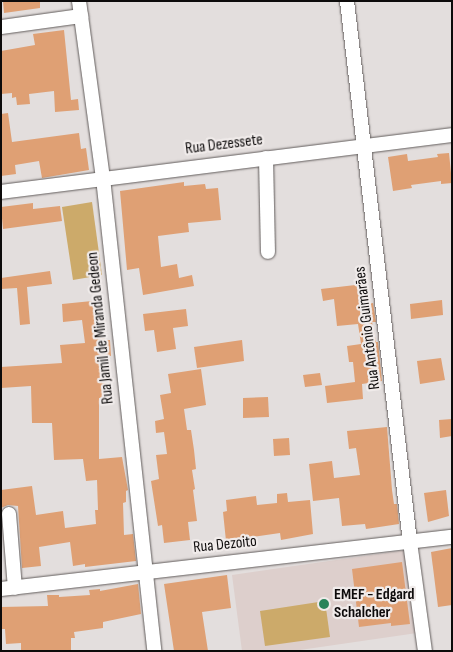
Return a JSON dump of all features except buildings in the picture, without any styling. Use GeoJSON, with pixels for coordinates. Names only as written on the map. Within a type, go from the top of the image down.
{"type":"FeatureCollection","features":[{"type":"Feature","properties":{"kind":"street","name":"Rua Jamil de Miranda Gedeon"},"geometry":{"type":"LineString","coordinates":[[79,1],[103,178],[154,651]]}},
{"type":"Feature","properties":{"kind":"street","name":"Rua Antônio Guimarães"},"geometry":{"type":"LineString","coordinates":[[347,1],[410,542],[425,651]]}},
{"type":"Feature","properties":{"kind":"street"},"geometry":{"type":"LineString","coordinates":[[1,27],[81,16]]}},
{"type":"Feature","properties":{"kind":"street","name":"Rua Dezessete"},"geometry":{"type":"LineString","coordinates":[[1,192],[452,135]]}},
{"type":"Feature","properties":{"kind":"street"},"geometry":{"type":"LineString","coordinates":[[266,158],[268,252]]}},
{"type":"Feature","properties":{"kind":"street"},"geometry":{"type":"LineString","coordinates":[[8,589],[9,514]]}},
{"type":"Feature","properties":{"kind":"street","name":"Rua Dezoito"},"geometry":{"type":"LineString","coordinates":[[8,589],[452,537]]}},
{"type":"Feature","properties":{"kind":"shaded area"},"geometry":{"type":"Polygon","coordinates":[[[92,202],[102,275],[73,280],[62,207],[92,202]]]}},
{"type":"Feature","properties":{"kind":"shaded area","name":"EMEF - Edgard Schalcher"},"geometry":{"type":"Polygon","coordinates":[[[406,550],[417,633],[293,651],[242,651],[232,575],[406,550]]]}},
{"type":"Feature","properties":{"kind":"shaded area"},"geometry":{"type":"Polygon","coordinates":[[[325,601],[330,637],[265,646],[260,611],[325,601]]]}},
{"type":"Feature","properties":{"kind":"place","name":"EMEF - Edgard Schalcher"},"geometry":{"type":"Point","coordinates":[324,604]}}]}
